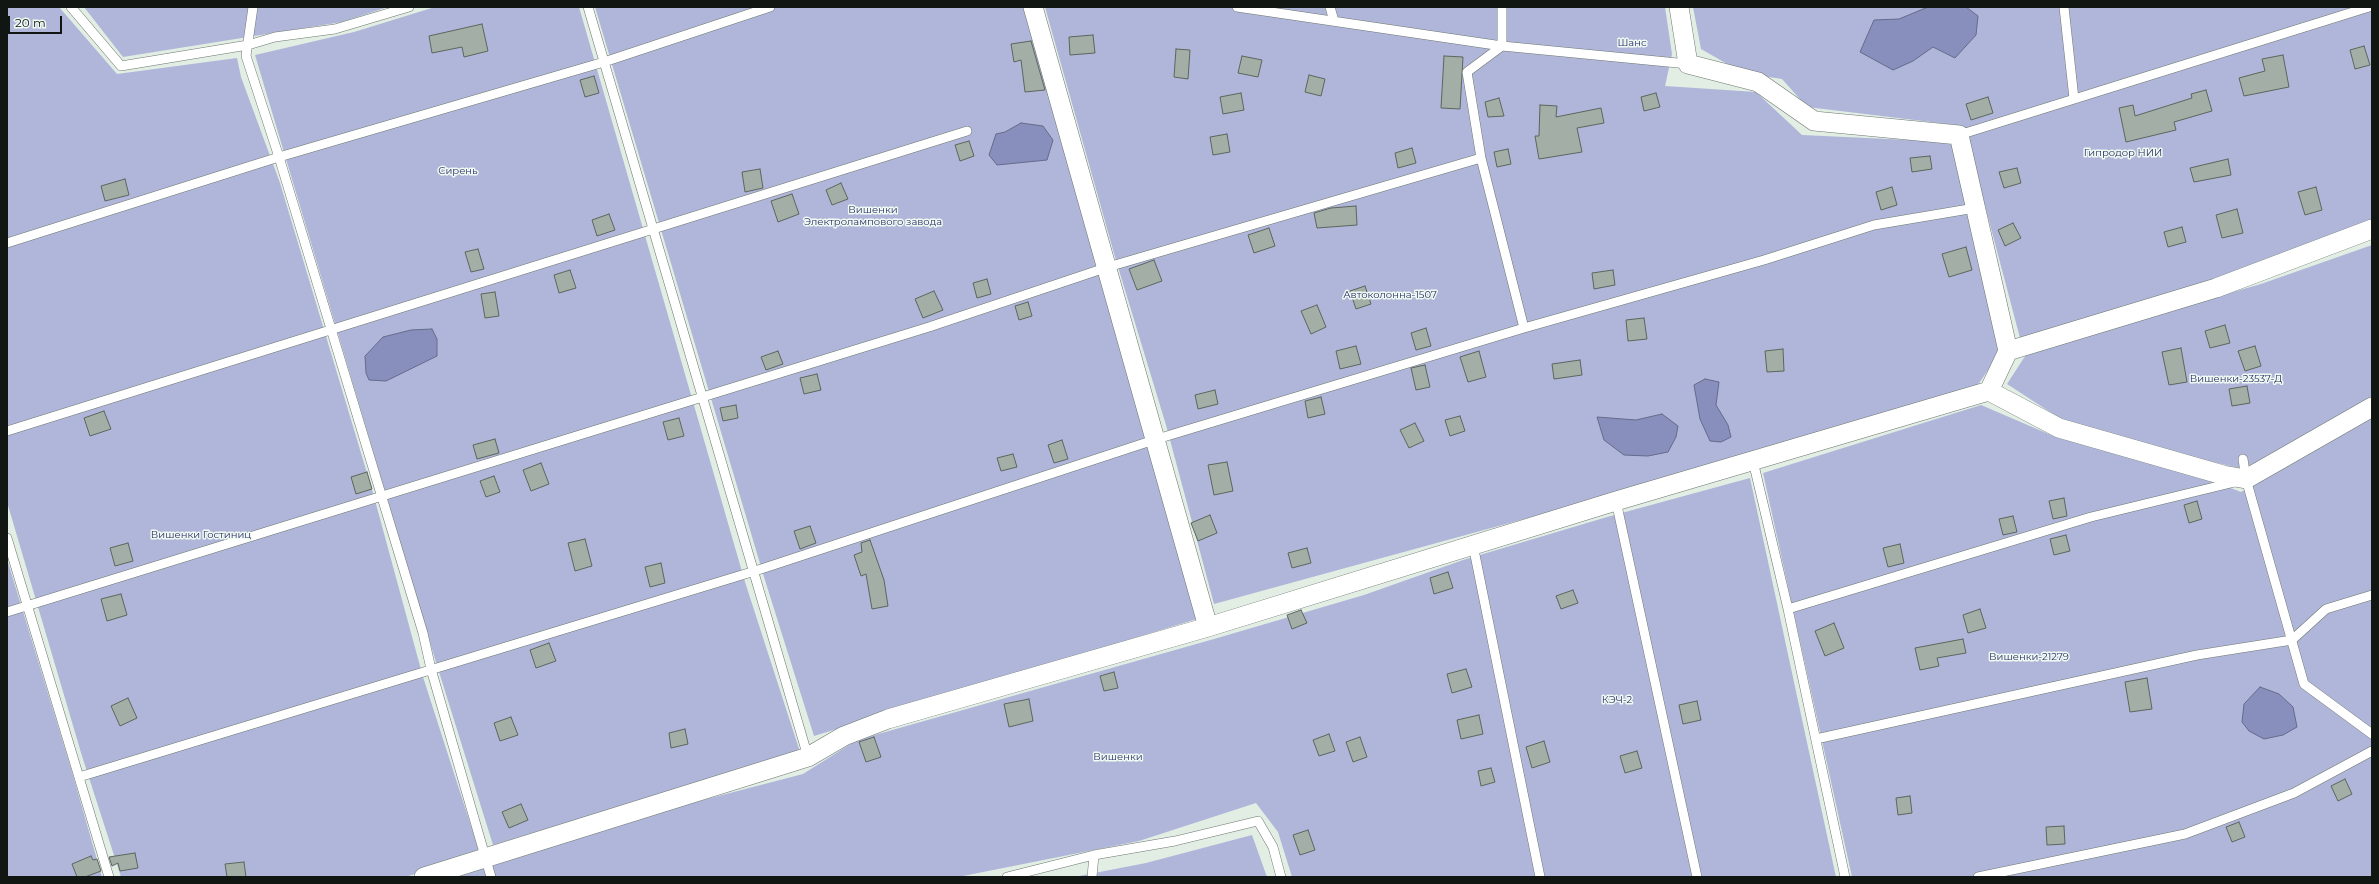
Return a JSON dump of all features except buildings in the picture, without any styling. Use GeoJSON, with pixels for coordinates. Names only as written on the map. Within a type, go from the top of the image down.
{"type":"FeatureCollection","features":[{"type":"Feature","properties":{"kind":"street"},"geometry":{"type":"LineString","coordinates":[[1033,7],[1157,438],[1208,627]]}},
{"type":"Feature","properties":{"kind":"street"},"geometry":{"type":"LineString","coordinates":[[1679,7],[1688,64],[1758,82],[1814,121],[1959,135],[2008,351],[1989,392]]}},
{"type":"Feature","properties":{"kind":"street"},"geometry":{"type":"LineString","coordinates":[[2008,351],[2216,288],[2372,229]]}},
{"type":"Feature","properties":{"kind":"street"},"geometry":{"type":"LineString","coordinates":[[424,877],[808,757],[844,736],[888,719],[1208,627],[1616,501],[1989,392],[2059,428],[2201,469],[2246,479],[2310,444],[2372,407]]}},
{"type":"Feature","properties":{"kind":"lane"},"geometry":{"type":"LineString","coordinates":[[71,7],[121,66],[248,45],[275,37],[335,29],[409,7]]}},
{"type":"Feature","properties":{"kind":"lane"},"geometry":{"type":"LineString","coordinates":[[254,7],[246,56],[279,157],[423,633],[431,669],[486,857],[490,877]]}},
{"type":"Feature","properties":{"kind":"lane"},"geometry":{"type":"LineString","coordinates":[[588,7],[755,571],[808,757]]}},
{"type":"Feature","properties":{"kind":"lane"},"geometry":{"type":"LineString","coordinates":[[7,243],[279,157],[604,62],[770,7]]}},
{"type":"Feature","properties":{"kind":"lane"},"geometry":{"type":"LineString","coordinates":[[1237,7],[1502,46],[1688,64]]}},
{"type":"Feature","properties":{"kind":"lane"},"geometry":{"type":"LineString","coordinates":[[1330,7],[1334,21]]}},
{"type":"Feature","properties":{"kind":"lane"},"geometry":{"type":"LineString","coordinates":[[1502,7],[1502,46]]}},
{"type":"Feature","properties":{"kind":"lane"},"geometry":{"type":"LineString","coordinates":[[2064,7],[2074,99]]}},
{"type":"Feature","properties":{"kind":"lane"},"geometry":{"type":"LineString","coordinates":[[1959,135],[2369,7]]}},
{"type":"Feature","properties":{"kind":"lane"},"geometry":{"type":"LineString","coordinates":[[1502,46],[1467,72],[1481,158],[1524,328]]}},
{"type":"Feature","properties":{"kind":"lane"},"geometry":{"type":"LineString","coordinates":[[7,431],[332,331],[967,131]]}},
{"type":"Feature","properties":{"kind":"lane"},"geometry":{"type":"LineString","coordinates":[[7,612],[928,327],[1108,267],[1481,158]]}},
{"type":"Feature","properties":{"kind":"lane"},"geometry":{"type":"LineString","coordinates":[[79,777],[755,571],[1157,438],[1524,328],[1764,260],[1874,225],[1975,208]]}},
{"type":"Feature","properties":{"kind":"lane"},"geometry":{"type":"LineString","coordinates":[[2243,459],[2246,479],[2304,684],[2372,734]]}},
{"type":"Feature","properties":{"kind":"lane"},"geometry":{"type":"LineString","coordinates":[[1753,461],[1788,609],[1845,877]]}},
{"type":"Feature","properties":{"kind":"lane"},"geometry":{"type":"LineString","coordinates":[[1788,609],[2091,517],[2246,479]]}},
{"type":"Feature","properties":{"kind":"lane"},"geometry":{"type":"LineString","coordinates":[[1616,501],[1697,877]]}},
{"type":"Feature","properties":{"kind":"lane"},"geometry":{"type":"LineString","coordinates":[[7,538],[109,877]]}},
{"type":"Feature","properties":{"kind":"lane"},"geometry":{"type":"LineString","coordinates":[[1473,545],[1540,877]]}},
{"type":"Feature","properties":{"kind":"lane"},"geometry":{"type":"LineString","coordinates":[[1816,739],[2197,655],[2292,640],[2326,609],[2372,595]]}},
{"type":"Feature","properties":{"kind":"lane"},"geometry":{"type":"LineString","coordinates":[[1978,877],[2185,834],[2294,793],[2372,751]]}},
{"type":"Feature","properties":{"kind":"lane"},"geometry":{"type":"LineString","coordinates":[[1006,877],[1094,855],[1175,841],[1258,821],[1273,847],[1281,877]]}},
{"type":"Feature","properties":{"kind":"lane"},"geometry":{"type":"LineString","coordinates":[[1092,877],[1094,855]]}},
{"type":"Feature","properties":{"kind":"green space","name":"Вишенки Гостиниц"},"geometry":{"type":"Polygon","coordinates":[[[7,7],[59,7],[117,74],[237,58],[241,77],[280,183],[373,493],[423,677],[480,854],[405,877],[121,877],[82,756],[7,502],[7,7]]]}},
{"type":"Feature","properties":{"kind":"green space"},"geometry":{"type":"Polygon","coordinates":[[[84,7],[388,7],[342,22],[123,57],[84,7]]]}},
{"type":"Feature","properties":{"kind":"green space","name":"Сирень"},"geometry":{"type":"Polygon","coordinates":[[[435,7],[579,7],[745,582],[800,752],[493,845],[435,659],[255,55],[354,32],[435,7]]]}},
{"type":"Feature","properties":{"kind":"green space","name":"Вишенки Электролампового завода"},"geometry":{"type":"Polygon","coordinates":[[[595,7],[1028,7],[1200,618],[814,736],[764,577],[595,7]]]}},
{"type":"Feature","properties":{"kind":"green space","name":"Автоколонна-1507"},"geometry":{"type":"Polygon","coordinates":[[[1045,7],[1665,7],[1672,54],[1665,86],[1756,92],[1802,135],[1953,142],[1999,354],[1975,389],[1557,510],[1214,604],[1166,425],[1115,257],[1045,7]]]}},
{"type":"Feature","properties":{"kind":"green space","name":"Гипродор НИИ"},"geometry":{"type":"Polygon","coordinates":[[[1693,7],[2372,7],[2372,223],[2227,275],[2020,338],[1964,126],[1807,107],[1782,79],[1743,73],[1701,49],[1693,7]]]}},
{"type":"Feature","properties":{"kind":"green space","name":"Вишенки-23537-Д"},"geometry":{"type":"Polygon","coordinates":[[[2372,245],[2372,397],[2249,470],[2158,450],[2067,423],[2007,384],[2029,350],[2261,284],[2372,245]]]}},
{"type":"Feature","properties":{"kind":"green space","name":"Вишенки-21279"},"geometry":{"type":"Polygon","coordinates":[[[1981,405],[2058,438],[2170,465],[2241,492],[2372,417],[2372,877],[1852,877],[1763,473],[1981,405]]]}},
{"type":"Feature","properties":{"kind":"green space","name":"КЭЧ-2"},"geometry":{"type":"Polygon","coordinates":[[[1750,478],[1836,877],[1292,877],[1278,832],[1256,803],[1139,841],[958,877],[456,877],[680,806],[803,774],[857,740],[1364,595],[1463,560],[1607,517],[1750,478]]]}},
{"type":"Feature","properties":{"kind":"green space"},"geometry":{"type":"Polygon","coordinates":[[[7,559],[72,772],[102,877],[7,877],[7,559]]]}},
{"type":"Feature","properties":{"kind":"green space"},"geometry":{"type":"Polygon","coordinates":[[[1252,835],[1267,877],[1074,877],[1146,863],[1252,835]]]}},
{"type":"Feature","properties":{"kind":"shaded area"},"geometry":{"type":"Polygon","coordinates":[[[1928,7],[1966,7],[1978,16],[1976,35],[1955,58],[1933,47],[1913,61],[1893,70],[1860,52],[1874,20],[1899,19],[1928,7]]]}},
{"type":"Feature","properties":{"kind":"shaded area"},"geometry":{"type":"Polygon","coordinates":[[[1021,123],[1043,126],[1053,140],[1047,160],[997,165],[989,155],[996,134],[1005,132],[1021,123]]]}},
{"type":"Feature","properties":{"kind":"shaded area"},"geometry":{"type":"Polygon","coordinates":[[[432,329],[437,339],[437,356],[386,381],[369,380],[366,373],[365,356],[383,337],[411,330],[432,329]]]}},
{"type":"Feature","properties":{"kind":"shaded area"},"geometry":{"type":"Polygon","coordinates":[[[1705,379],[1719,382],[1716,405],[1728,425],[1731,437],[1721,442],[1710,441],[1700,419],[1694,385],[1705,379]]]}},
{"type":"Feature","properties":{"kind":"shaded area"},"geometry":{"type":"Polygon","coordinates":[[[1662,414],[1678,426],[1676,437],[1668,452],[1648,456],[1624,455],[1604,440],[1597,417],[1636,420],[1662,414]]]}},
{"type":"Feature","properties":{"kind":"shaded area"},"geometry":{"type":"Polygon","coordinates":[[[2260,687],[2279,694],[2293,707],[2297,727],[2283,735],[2264,739],[2249,731],[2242,722],[2244,704],[2260,687]]]}},
{"type":"Feature","properties":{"kind":"park label","name":"Шанс"},"geometry":{"type":"Point","coordinates":[1632,43]}},
{"type":"Feature","properties":{"kind":"park label","name":"Вишенки"},"geometry":{"type":"Point","coordinates":[1118,757]}}]}
